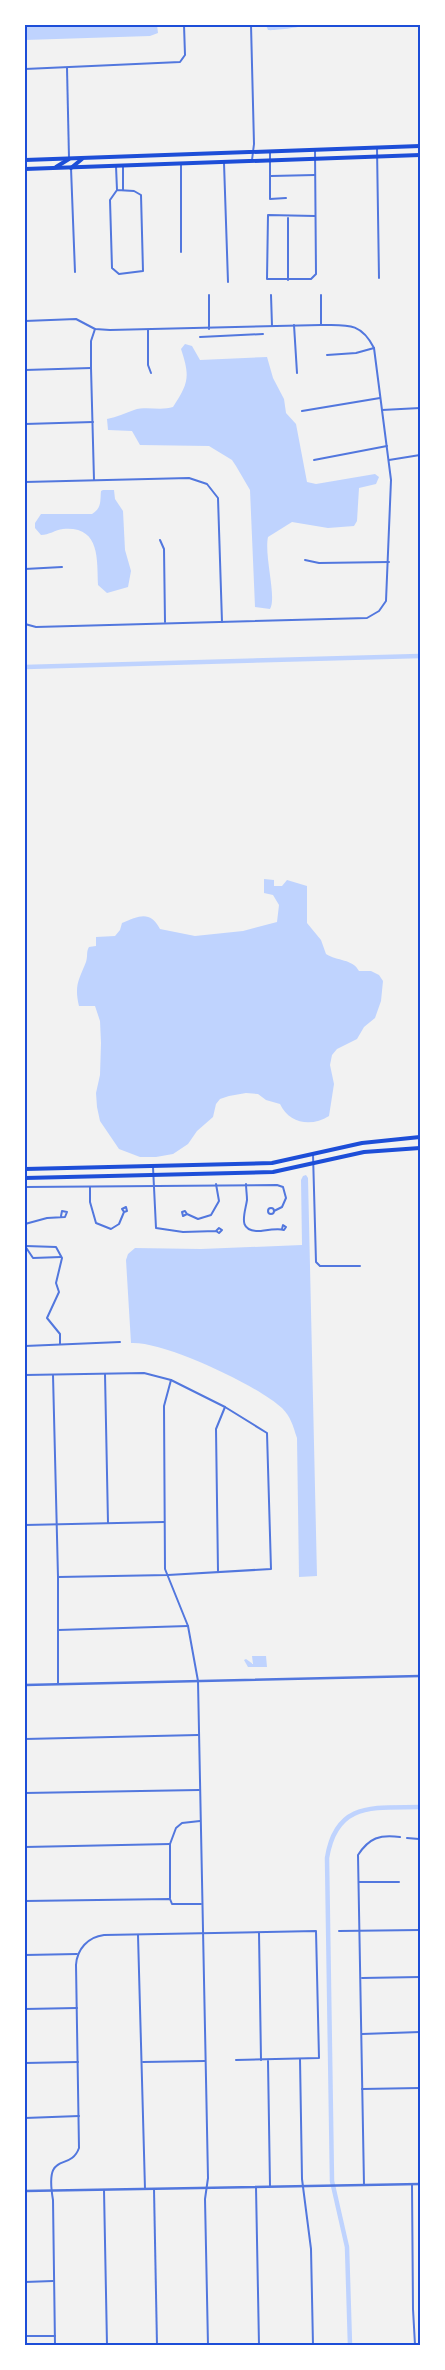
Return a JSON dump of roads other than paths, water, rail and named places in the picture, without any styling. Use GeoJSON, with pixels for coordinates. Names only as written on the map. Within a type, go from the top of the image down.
{"type":"FeatureCollection","features":[{"type":"Feature","properties":{"kind":"main road"},"geometry":{"type":"LineString","coordinates":[[25,160],[420,146]]}},
{"type":"Feature","properties":{"kind":"main road"},"geometry":{"type":"LineString","coordinates":[[25,169],[420,155]]}},
{"type":"Feature","properties":{"kind":"main road"},"geometry":{"type":"LineString","coordinates":[[71,168],[84,158]]}},
{"type":"Feature","properties":{"kind":"main road"},"geometry":{"type":"LineString","coordinates":[[54,168],[68,159]]}},
{"type":"Feature","properties":{"kind":"main road"},"geometry":{"type":"LineString","coordinates":[[25,1169],[272,1163],[362,1143],[420,1138]]}},
{"type":"Feature","properties":{"kind":"main road"},"geometry":{"type":"LineString","coordinates":[[25,1178],[272,1172],[364,1152],[420,1148]]}},
{"type":"Feature","properties":{"kind":"street"},"geometry":{"type":"LineString","coordinates":[[25,69],[168,64],[182,61],[185,55],[184,25]]}},
{"type":"Feature","properties":{"kind":"street"},"geometry":{"type":"LineString","coordinates":[[252,25],[252,162]]}},
{"type":"Feature","properties":{"kind":"street"},"geometry":{"type":"LineString","coordinates":[[67,68],[68,159]]}},
{"type":"Feature","properties":{"kind":"street"},"geometry":{"type":"LineString","coordinates":[[376,148],[379,278]]}},
{"type":"Feature","properties":{"kind":"street"},"geometry":{"type":"LineString","coordinates":[[314,150],[316,274],[311,279],[267,279],[268,215],[288,217],[315,216]]}},
{"type":"Feature","properties":{"kind":"street"},"geometry":{"type":"LineString","coordinates":[[270,152],[270,199],[286,198]]}},
{"type":"Feature","properties":{"kind":"street"},"geometry":{"type":"LineString","coordinates":[[224,163],[228,282]]}},
{"type":"Feature","properties":{"kind":"street"},"geometry":{"type":"LineString","coordinates":[[181,164],[181,252]]}},
{"type":"Feature","properties":{"kind":"street"},"geometry":{"type":"LineString","coordinates":[[123,165],[123,190]]}},
{"type":"Feature","properties":{"kind":"street"},"geometry":{"type":"LineString","coordinates":[[116,166],[117,190],[110,200],[112,268],[119,274],[140,273],[143,271],[141,195],[134,190],[117,190]]}},
{"type":"Feature","properties":{"kind":"street"},"geometry":{"type":"LineString","coordinates":[[71,168],[74,272]]}},
{"type":"Feature","properties":{"kind":"street"},"geometry":{"type":"LineString","coordinates":[[270,176],[315,175]]}},
{"type":"Feature","properties":{"kind":"street"},"geometry":{"type":"LineString","coordinates":[[288,217],[288,280]]}},
{"type":"Feature","properties":{"kind":"street"},"geometry":{"type":"LineString","coordinates":[[271,294],[272,326]]}},
{"type":"Feature","properties":{"kind":"street"},"geometry":{"type":"LineString","coordinates":[[208,295],[209,328]]}},
{"type":"Feature","properties":{"kind":"street"},"geometry":{"type":"LineString","coordinates":[[321,295],[321,325]]}},
{"type":"Feature","properties":{"kind":"street"},"geometry":{"type":"LineString","coordinates":[[25,321],[76,319],[95,329],[148,330],[347,324],[358,328],[365,332],[374,348],[391,480],[386,602],[379,611],[366,618],[36,626],[25,624]]}},
{"type":"Feature","properties":{"kind":"street"},"geometry":{"type":"LineString","coordinates":[[294,326],[297,373]]}},
{"type":"Feature","properties":{"kind":"street"},"geometry":{"type":"LineString","coordinates":[[235,328],[235,335]]}},
{"type":"Feature","properties":{"kind":"street"},"geometry":{"type":"LineString","coordinates":[[94,480],[91,342],[95,329]]}},
{"type":"Feature","properties":{"kind":"street"},"geometry":{"type":"LineString","coordinates":[[148,330],[148,365],[151,373]]}},
{"type":"Feature","properties":{"kind":"street"},"geometry":{"type":"LineString","coordinates":[[200,336],[263,334]]}},
{"type":"Feature","properties":{"kind":"street"},"geometry":{"type":"LineString","coordinates":[[327,355],[356,353],[374,348]]}},
{"type":"Feature","properties":{"kind":"street"},"geometry":{"type":"LineString","coordinates":[[25,370],[91,368]]}},
{"type":"Feature","properties":{"kind":"street"},"geometry":{"type":"LineString","coordinates":[[302,411],[380,398]]}},
{"type":"Feature","properties":{"kind":"street"},"geometry":{"type":"LineString","coordinates":[[382,410],[420,408]]}},
{"type":"Feature","properties":{"kind":"street"},"geometry":{"type":"LineString","coordinates":[[25,424],[93,422]]}},
{"type":"Feature","properties":{"kind":"street"},"geometry":{"type":"LineString","coordinates":[[314,460],[387,446]]}},
{"type":"Feature","properties":{"kind":"street"},"geometry":{"type":"LineString","coordinates":[[388,460],[420,455]]}},
{"type":"Feature","properties":{"kind":"street"},"geometry":{"type":"LineString","coordinates":[[25,482],[189,478],[207,484],[218,498],[222,622]]}},
{"type":"Feature","properties":{"kind":"street"},"geometry":{"type":"LineString","coordinates":[[160,540],[164,549],[165,622]]}},
{"type":"Feature","properties":{"kind":"street"},"geometry":{"type":"LineString","coordinates":[[305,560],[319,563],[389,562]]}},
{"type":"Feature","properties":{"kind":"street"},"geometry":{"type":"LineString","coordinates":[[25,569],[62,566]]}},
{"type":"Feature","properties":{"kind":"street"},"geometry":{"type":"LineString","coordinates":[[312,1154],[316,1262],[320,1266],[360,1266]]}},
{"type":"Feature","properties":{"kind":"street"},"geometry":{"type":"LineString","coordinates":[[153,1167],[156,1228],[183,1232],[216,1231]]}},
{"type":"Feature","properties":{"kind":"street"},"geometry":{"type":"LineString","coordinates":[[187,1214],[198,1219],[211,1215],[219,1201],[216,1184]]}},
{"type":"Feature","properties":{"kind":"street"},"geometry":{"type":"LineString","coordinates":[[246,1184],[247,1200],[243,1212],[243,1222],[247,1228],[254,1231],[282,1229]]}},
{"type":"Feature","properties":{"kind":"street"},"geometry":{"type":"LineString","coordinates":[[25,1187],[277,1185],[283,1187],[286,1191],[285,1203],[274,1211]]}},
{"type":"Feature","properties":{"kind":"street"},"geometry":{"type":"LineString","coordinates":[[90,1186],[90,1202],[96,1223],[111,1229],[119,1224],[124,1212]]}},
{"type":"Feature","properties":{"kind":"street"},"geometry":{"type":"LineString","coordinates":[[25,1224],[61,1216]]}},
{"type":"Feature","properties":{"kind":"street"},"geometry":{"type":"LineString","coordinates":[[25,1246],[33,1258],[62,1258]]}},
{"type":"Feature","properties":{"kind":"street"},"geometry":{"type":"LineString","coordinates":[[25,1246],[56,1247],[62,1258],[56,1283],[59,1292],[47,1318],[60,1334],[60,1344]]}},
{"type":"Feature","properties":{"kind":"street"},"geometry":{"type":"LineString","coordinates":[[25,1346],[120,1342]]}},
{"type":"Feature","properties":{"kind":"street"},"geometry":{"type":"LineString","coordinates":[[53,1374],[58,1577],[58,1683]]}},
{"type":"Feature","properties":{"kind":"street"},"geometry":{"type":"LineString","coordinates":[[25,1376],[53,1374],[144,1374],[171,1380],[225,1407],[268,1433],[271,1569],[168,1575],[58,1577]]}},
{"type":"Feature","properties":{"kind":"street"},"geometry":{"type":"LineString","coordinates":[[105,1374],[108,1523]]}},
{"type":"Feature","properties":{"kind":"street"},"geometry":{"type":"LineString","coordinates":[[171,1380],[164,1406],[165,1569],[188,1626],[198,1681],[208,2345]]}},
{"type":"Feature","properties":{"kind":"street"},"geometry":{"type":"LineString","coordinates":[[218,1571],[216,1429],[225,1407]]}},
{"type":"Feature","properties":{"kind":"street"},"geometry":{"type":"LineString","coordinates":[[25,1525],[164,1522]]}},
{"type":"Feature","properties":{"kind":"street"},"geometry":{"type":"LineString","coordinates":[[58,1630],[188,1626]]}},
{"type":"Feature","properties":{"kind":"street"},"geometry":{"type":"LineString","coordinates":[[25,1684],[420,1676]]}},
{"type":"Feature","properties":{"kind":"street"},"geometry":{"type":"LineString","coordinates":[[25,1739],[198,1735]]}},
{"type":"Feature","properties":{"kind":"street"},"geometry":{"type":"LineString","coordinates":[[25,1793],[199,1790]]}},
{"type":"Feature","properties":{"kind":"street"},"geometry":{"type":"LineString","coordinates":[[200,1821],[182,1823],[172,1835],[170,1844],[170,1899],[172,1904],[201,1904]]}},
{"type":"Feature","properties":{"kind":"street"},"geometry":{"type":"LineString","coordinates":[[364,2185],[358,1855],[364,1845],[373,1838],[400,1837]]}},
{"type":"Feature","properties":{"kind":"street"},"geometry":{"type":"LineString","coordinates":[[407,1838],[419,1839],[420,1900]]}},
{"type":"Feature","properties":{"kind":"street"},"geometry":{"type":"LineString","coordinates":[[25,1847],[170,1844]]}},
{"type":"Feature","properties":{"kind":"street"},"geometry":{"type":"LineString","coordinates":[[359,1882],[399,1882]]}},
{"type":"Feature","properties":{"kind":"street"},"geometry":{"type":"LineString","coordinates":[[25,1901],[170,1899]]}},
{"type":"Feature","properties":{"kind":"street"},"geometry":{"type":"LineString","coordinates":[[339,1931],[420,1930]]}},
{"type":"Feature","properties":{"kind":"street"},"geometry":{"type":"LineString","coordinates":[[55,2345],[50,2178],[54,2169],[74,2156],[79,2150],[77,1954],[86,1942],[96,1937],[316,1931],[319,2058],[300,2060],[236,2060]]}},
{"type":"Feature","properties":{"kind":"street"},"geometry":{"type":"LineString","coordinates":[[259,1932],[262,2060]]}},
{"type":"Feature","properties":{"kind":"street"},"geometry":{"type":"LineString","coordinates":[[138,1935],[144,2189]]}},
{"type":"Feature","properties":{"kind":"street"},"geometry":{"type":"LineString","coordinates":[[25,1955],[77,1954]]}},
{"type":"Feature","properties":{"kind":"street"},"geometry":{"type":"LineString","coordinates":[[361,1978],[420,1977]]}},
{"type":"Feature","properties":{"kind":"street"},"geometry":{"type":"LineString","coordinates":[[25,2009],[77,2008]]}},
{"type":"Feature","properties":{"kind":"street"},"geometry":{"type":"LineString","coordinates":[[362,2034],[420,2032]]}},
{"type":"Feature","properties":{"kind":"street"},"geometry":{"type":"LineString","coordinates":[[268,2060],[270,2186]]}},
{"type":"Feature","properties":{"kind":"street"},"geometry":{"type":"LineString","coordinates":[[300,2060],[303,2186],[305,2214],[311,2249],[313,2345]]}},
{"type":"Feature","properties":{"kind":"street"},"geometry":{"type":"LineString","coordinates":[[142,2062],[205,2061]]}},
{"type":"Feature","properties":{"kind":"street"},"geometry":{"type":"LineString","coordinates":[[25,2063],[78,2062]]}},
{"type":"Feature","properties":{"kind":"street"},"geometry":{"type":"LineString","coordinates":[[362,2089],[420,2088]]}},
{"type":"Feature","properties":{"kind":"street"},"geometry":{"type":"LineString","coordinates":[[25,2118],[79,2116]]}},
{"type":"Feature","properties":{"kind":"street"},"geometry":{"type":"LineString","coordinates":[[412,2184],[415,2345]]}},
{"type":"Feature","properties":{"kind":"street"},"geometry":{"type":"LineString","coordinates":[[25,2191],[420,2184]]}},
{"type":"Feature","properties":{"kind":"street"},"geometry":{"type":"LineString","coordinates":[[256,2187],[259,2345]]}},
{"type":"Feature","properties":{"kind":"street"},"geometry":{"type":"LineString","coordinates":[[154,2189],[157,2345]]}},
{"type":"Feature","properties":{"kind":"street"},"geometry":{"type":"LineString","coordinates":[[104,2190],[106,2345]]}},
{"type":"Feature","properties":{"kind":"street"},"geometry":{"type":"LineString","coordinates":[[25,2282],[54,2282]]}},
{"type":"Feature","properties":{"kind":"street"},"geometry":{"type":"LineString","coordinates":[[25,2336],[55,2336]]}},
{"type":"Feature","properties":{"kind":"water"},"geometry":{"type":"Polygon","coordinates":[[[25,25],[157,25],[158,33],[150,36],[25,40],[25,25]]]}},
{"type":"Feature","properties":{"kind":"water"},"geometry":{"type":"Polygon","coordinates":[[[266,25],[306,25],[268,30],[266,25]]]}},
{"type":"Feature","properties":{"kind":"water"},"geometry":{"type":"Polygon","coordinates":[[[185,344],[192,346],[200,360],[267,357],[273,378],[284,399],[286,413],[296,424],[307,482],[316,484],[375,474],[379,477],[376,484],[359,488],[357,521],[354,526],[328,528],[292,522],[268,537],[267,545],[272,596],[270,609],[255,607],[250,490],[232,460],[209,446],[140,445],[132,431],[108,430],[107,419],[143,408],[164,409],[173,407],[185,385],[187,373],[181,349],[185,344]]]}},
{"type":"Feature","properties":{"kind":"water"},"geometry":{"type":"Polygon","coordinates":[[[114,490],[115,499],[123,511],[125,550],[131,571],[128,587],[107,593],[98,585],[96,555],[90,538],[75,529],[57,530],[41,535],[35,528],[35,523],[41,514],[92,514],[99,507],[101,491],[114,490]]]}},
{"type":"Feature","properties":{"kind":"water"},"geometry":{"type":"Polygon","coordinates":[[[264,879],[274,880],[274,886],[282,886],[287,880],[307,886],[307,923],[321,940],[326,954],[353,964],[359,971],[371,971],[379,975],[383,981],[381,1001],[375,1018],[364,1027],[357,1039],[337,1049],[332,1055],[330,1065],[334,1084],[329,1116],[315,1122],[302,1122],[289,1116],[280,1104],[266,1100],[258,1094],[246,1093],[220,1099],[216,1104],[213,1117],[197,1131],[188,1144],[173,1154],[140,1157],[119,1149],[100,1121],[97,1107],[96,1093],[100,1075],[100,1021],[95,1006],[79,1006],[77,993],[78,983],[86,962],[89,947],[96,946],[96,937],[115,936],[120,930],[122,923],[144,916],[152,919],[160,929],[195,936],[243,931],[277,922],[279,905],[273,895],[264,893],[264,879]]]}},
{"type":"Feature","properties":{"kind":"water"},"geometry":{"type":"Polygon","coordinates":[[[306,1175],[308,1178],[317,1576],[299,1577],[297,1438],[290,1418],[282,1408],[270,1399],[210,1366],[165,1349],[146,1344],[131,1343],[126,1260],[128,1254],[135,1248],[201,1249],[302,1245],[301,1180],[306,1175]]]}},
{"type":"Feature","properties":{"kind":"water"},"geometry":{"type":"Polygon","coordinates":[[[252,1656],[266,1656],[267,1667],[248,1667],[244,1660],[246,1659],[253,1664],[252,1656]]]}},
{"type":"Feature","properties":{"kind":"waterway"},"geometry":{"type":"LineString","coordinates":[[25,667],[420,656]]}},
{"type":"Feature","properties":{"kind":"waterway"},"geometry":{"type":"LineString","coordinates":[[350,2345],[347,2247],[332,2181],[327,1858],[332,1839],[339,1826],[348,1817],[360,1812],[387,1807],[420,1807]]}}]}
